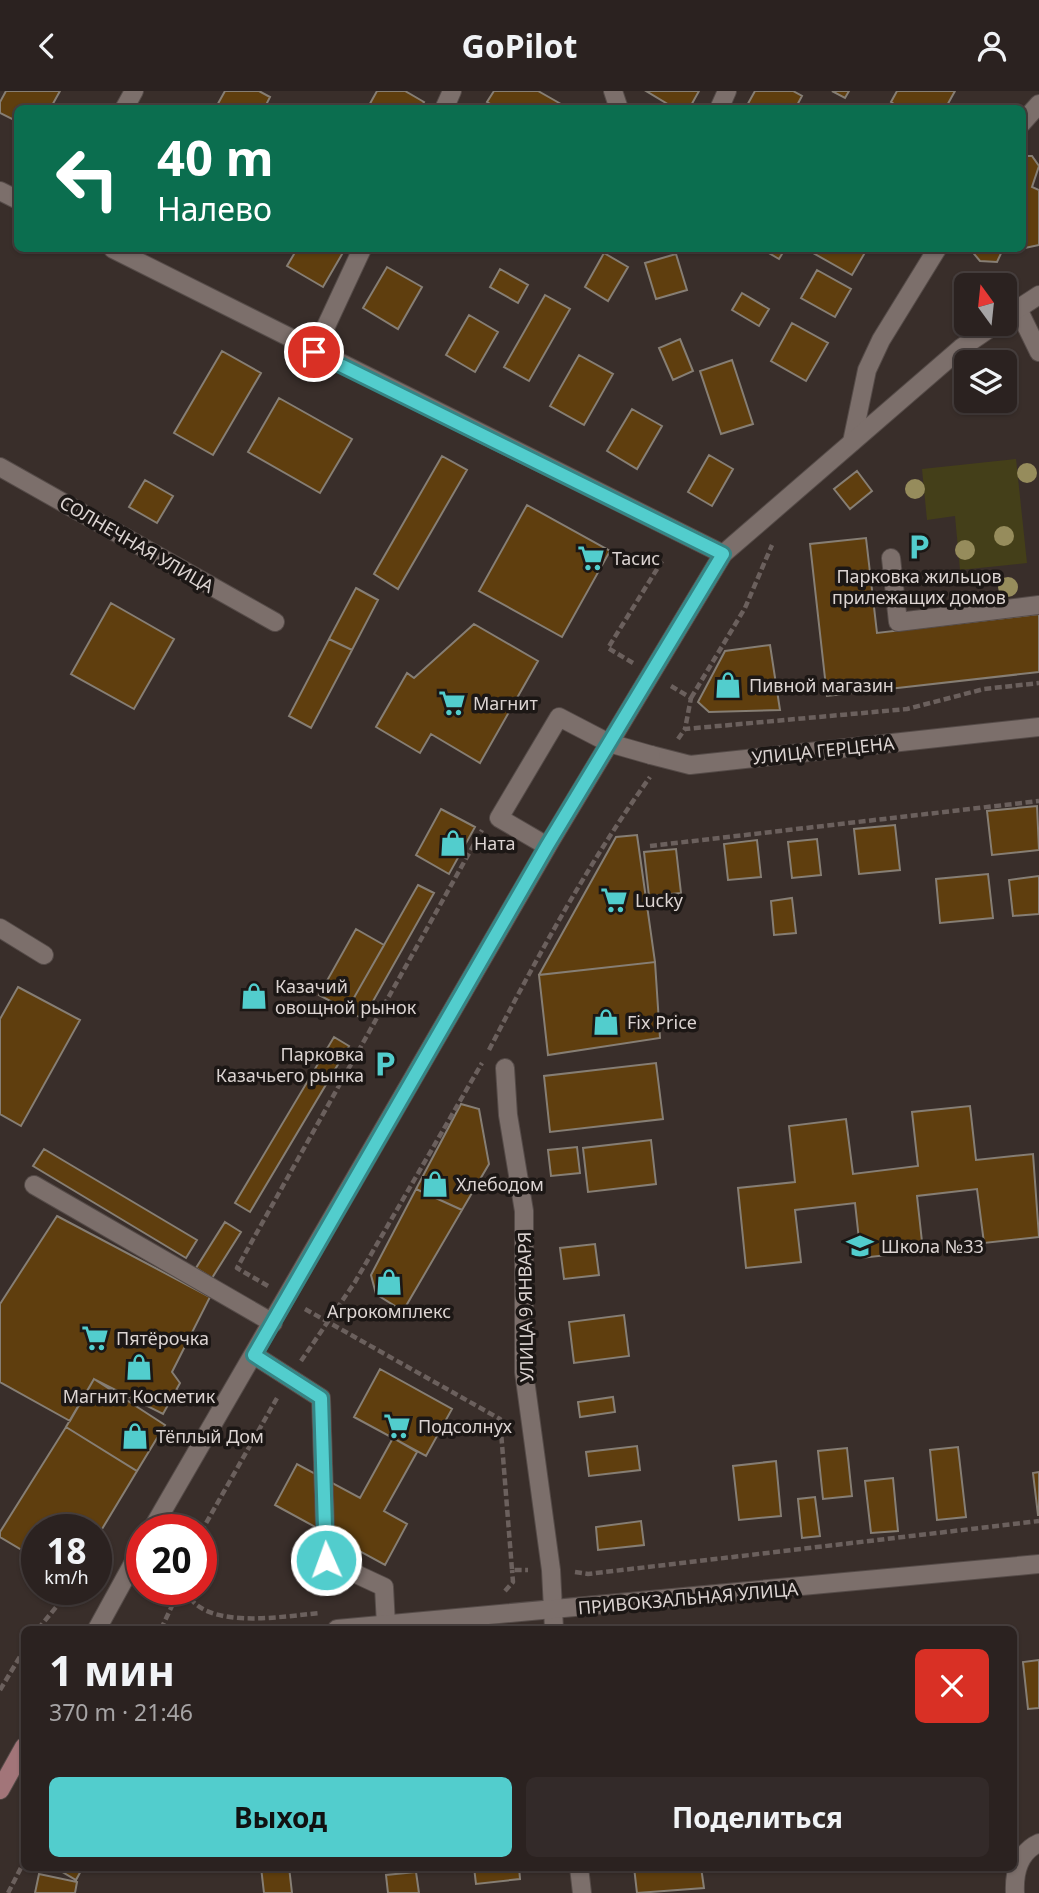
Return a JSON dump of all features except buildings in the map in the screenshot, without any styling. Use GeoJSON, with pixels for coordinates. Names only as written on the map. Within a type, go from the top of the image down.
{"type":"FeatureCollection","features":[{"type":"Feature","properties":{"kind":"main road"},"geometry":{"type":"LineString","coordinates":[[0,1790],[21,1752]]}},
{"type":"Feature","properties":{"kind":"street"},"geometry":{"type":"LineString","coordinates":[[1026,119],[1039,104]]}},
{"type":"Feature","properties":{"kind":"street"},"geometry":{"type":"LineString","coordinates":[[119,252],[314,352],[723,554]]}},
{"type":"Feature","properties":{"kind":"street"},"geometry":{"type":"LineString","coordinates":[[314,352],[361,252]]}},
{"type":"Feature","properties":{"kind":"street"},"geometry":{"type":"LineString","coordinates":[[852,442],[867,370],[881,340],[935,252]]}},
{"type":"Feature","properties":{"kind":"street"},"geometry":{"type":"LineString","coordinates":[[1017,309],[1039,295]]}},
{"type":"Feature","properties":{"kind":"street"},"geometry":{"type":"LineString","coordinates":[[1017,321],[1039,352]]}},
{"type":"Feature","properties":{"kind":"street"},"geometry":{"type":"LineString","coordinates":[[161,1514],[547,846],[723,554],[961,348],[978,336]]}},
{"type":"Feature","properties":{"kind":"street","name":"СОЛНЕЧНАЯ УЛИЦА"},"geometry":{"type":"LineString","coordinates":[[0,467],[275,622]]}},
{"type":"Feature","properties":{"kind":"street"},"geometry":{"type":"LineString","coordinates":[[891,558],[898,622],[1039,605]]}},
{"type":"Feature","properties":{"kind":"street","name":"УЛИЦА ГЕРЦЕНА"},"geometry":{"type":"LineString","coordinates":[[547,846],[499,818],[559,717],[609,743],[690,765],[1039,727]]}},
{"type":"Feature","properties":{"kind":"street"},"geometry":{"type":"LineString","coordinates":[[0,928],[44,955]]}},
{"type":"Feature","properties":{"kind":"street","name":"УЛИЦА 9 ЯНВАРЯ"},"geometry":{"type":"LineString","coordinates":[[505,1067],[509,1115],[524,1211],[524,1372],[551,1570],[554,1626]]}},
{"type":"Feature","properties":{"kind":"street"},"geometry":{"type":"LineString","coordinates":[[34,1185],[272,1323]]}},
{"type":"Feature","properties":{"kind":"street"},"geometry":{"type":"LineString","coordinates":[[254,1355],[321,1398],[326,1560],[384,1587],[386,1625]]}},
{"type":"Feature","properties":{"kind":"street","name":"ПРИВОКЗАЛЬНАЯ УЛИЦА"},"geometry":{"type":"LineString","coordinates":[[374,1626],[1039,1564]]}},
{"type":"Feature","properties":{"kind":"street"},"geometry":{"type":"LineString","coordinates":[[99,1626],[126,1576]]}},
{"type":"Feature","properties":{"kind":"street"},"geometry":{"type":"LineString","coordinates":[[1017,1868],[1028,1848],[1039,1843]]}},
{"type":"Feature","properties":{"kind":"street"},"geometry":{"type":"LineString","coordinates":[[579,1871],[582,1893]]}},
{"type":"Feature","properties":{"kind":"street"},"geometry":{"type":"LineString","coordinates":[[1016,1871],[1016,1893]]}},
{"type":"Feature","properties":{"kind":"path"},"geometry":{"type":"LineString","coordinates":[[691,698],[745,608],[775,538]]}},
{"type":"Feature","properties":{"kind":"path"},"geometry":{"type":"LineString","coordinates":[[650,846],[1039,801]]}},
{"type":"Feature","properties":{"kind":"path"},"geometry":{"type":"LineString","coordinates":[[211,1514],[289,1377],[355,1282],[485,1056],[524,981]]}},
{"type":"Feature","properties":{"kind":"path"},"geometry":{"type":"LineString","coordinates":[[40,1626],[58,1605]]}},
{"type":"Feature","properties":{"kind":"path"},"geometry":{"type":"LineString","coordinates":[[162,1626],[172,1605]]}},
{"type":"Feature","properties":{"kind":"path"},"geometry":{"type":"LineString","coordinates":[[0,1690],[21,1655]]}},
{"type":"Feature","properties":{"kind":"path"},"geometry":{"type":"LineString","coordinates":[[8,1893],[21,1868]]}},
{"type":"Feature","properties":{"kind":"shaded area"},"geometry":{"type":"Polygon","coordinates":[[[1016,459],[1027,563],[960,570],[955,516],[927,520],[922,469],[1016,459]]]}},
{"type":"Feature","properties":{"kind":"place","name":"Парковка жильцов прилежащих домов"},"geometry":{"type":"Point","coordinates":[919,547]}},
{"type":"Feature","properties":{"kind":"place","name":"Тасис"},"geometry":{"type":"Point","coordinates":[591,558]}},
{"type":"Feature","properties":{"kind":"place","name":"Пивной магазин"},"geometry":{"type":"Point","coordinates":[728,685]}},
{"type":"Feature","properties":{"kind":"place","name":"Магнит"},"geometry":{"type":"Point","coordinates":[452,703]}},
{"type":"Feature","properties":{"kind":"place","name":"Ната"},"geometry":{"type":"Point","coordinates":[453,843]}},
{"type":"Feature","properties":{"kind":"place","name":"Lucky"},"geometry":{"type":"Point","coordinates":[614,900]}},
{"type":"Feature","properties":{"kind":"place","name":"Казачий овощной рынок"},"geometry":{"type":"Point","coordinates":[254,996]}},
{"type":"Feature","properties":{"kind":"place","name":"Fix Price"},"geometry":{"type":"Point","coordinates":[606,1022]}},
{"type":"Feature","properties":{"kind":"place","name":"Парковка Казачьего рынка"},"geometry":{"type":"Point","coordinates":[385,1064]}},
{"type":"Feature","properties":{"kind":"place","name":"Хлебодом"},"geometry":{"type":"Point","coordinates":[435,1184]}},
{"type":"Feature","properties":{"kind":"place","name":"Школа №33"},"geometry":{"type":"Point","coordinates":[860,1246]}},
{"type":"Feature","properties":{"kind":"place","name":"Агрокомплекс"},"geometry":{"type":"Point","coordinates":[389,1282]}},
{"type":"Feature","properties":{"kind":"place","name":"Пятёрочка"},"geometry":{"type":"Point","coordinates":[95,1338]}},
{"type":"Feature","properties":{"kind":"place","name":"Магнит Косметик"},"geometry":{"type":"Point","coordinates":[139,1367]}},
{"type":"Feature","properties":{"kind":"place","name":"Подсолнух"},"geometry":{"type":"Point","coordinates":[397,1426]}},
{"type":"Feature","properties":{"kind":"place","name":"Тёплый Дом"},"geometry":{"type":"Point","coordinates":[135,1436]}},
{"type":"Feature","properties":{"kind":"route"},"geometry":{"type":"LineString","coordinates":[[314,352],[723,554],[547,846],[254,1355],[321,1398],[326,1560]]}}]}
